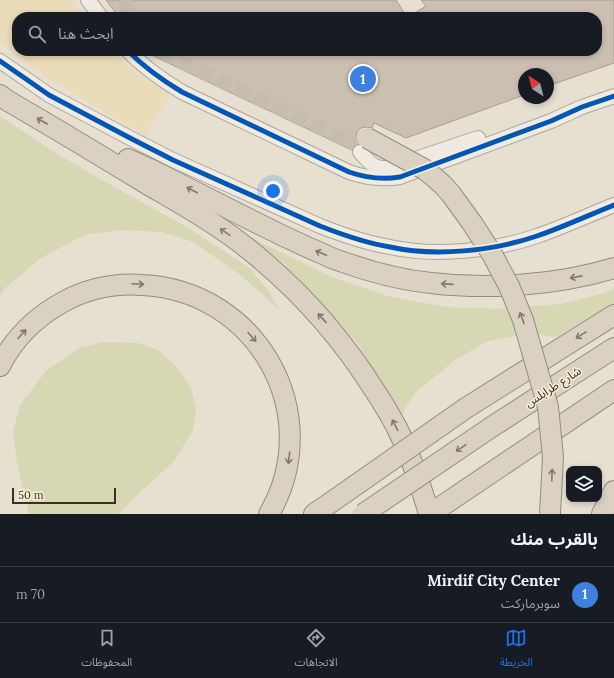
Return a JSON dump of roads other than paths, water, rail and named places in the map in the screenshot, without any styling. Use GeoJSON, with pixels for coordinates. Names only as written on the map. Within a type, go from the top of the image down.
{"type":"FeatureCollection","features":[{"type":"Feature","properties":{"kind":"highway"},"geometry":{"type":"LineString","coordinates":[[0,95],[207,220],[237,240],[298,293],[326,323],[346,348],[383,404],[397,429],[408,454],[429,514],[614,390]]}},
{"type":"Feature","properties":{"kind":"highway"},"geometry":{"type":"LineString","coordinates":[[67,135],[112,152],[152,170],[299,244],[341,262],[385,275],[431,283],[476,286],[508,286],[570,278],[614,268]]}},
{"type":"Feature","properties":{"kind":"highway"},"geometry":{"type":"LineString","coordinates":[[365,142],[424,170],[434,177],[451,194],[492,254],[509,286],[523,320],[548,407],[553,457],[550,514]]}},
{"type":"Feature","properties":{"kind":"highway"},"geometry":{"type":"LineString","coordinates":[[0,366],[22,333],[37,319],[54,307],[91,291],[110,286],[131,284],[151,285],[171,288],[209,302],[242,326],[256,341],[277,375],[284,394],[289,416],[289,461],[284,482],[276,504],[270,514]]}},
{"type":"Feature","properties":{"kind":"highway"},"geometry":{"type":"LineString","coordinates":[[314,514],[466,408],[614,315]]}},
{"type":"Feature","properties":{"kind":"highway","name":"شارع طرابلس"},"geometry":{"type":"LineString","coordinates":[[363,514],[493,426],[614,348]]}},
{"type":"Feature","properties":{"kind":"highway"},"geometry":{"type":"LineString","coordinates":[[602,514],[614,491]]}},
{"type":"Feature","properties":{"kind":"street"},"geometry":{"type":"LineString","coordinates":[[88,0],[97,12]]}},
{"type":"Feature","properties":{"kind":"street"},"geometry":{"type":"LineString","coordinates":[[134,56],[151,71],[182,92],[349,172],[369,178],[400,177],[614,96]]}},
{"type":"Feature","properties":{"kind":"street"},"geometry":{"type":"LineString","coordinates":[[0,61],[49,95],[167,157],[320,226],[343,235],[391,248],[420,251],[450,251],[479,249],[508,244],[564,226],[614,205]]}},
{"type":"Feature","properties":{"kind":"street"},"geometry":{"type":"LineString","coordinates":[[365,142],[373,165],[385,169],[551,113],[582,107]]}},
{"type":"Feature","properties":{"kind":"tunnel"},"geometry":{"type":"LineString","coordinates":[[125,0],[128,12]]}},
{"type":"Feature","properties":{"kind":"tunnel"},"geometry":{"type":"LineString","coordinates":[[169,56],[362,148]]}},
{"type":"Feature","properties":{"kind":"place","name":"Mirdif City Center"},"geometry":{"type":"Point","coordinates":[363,79]}}]}
